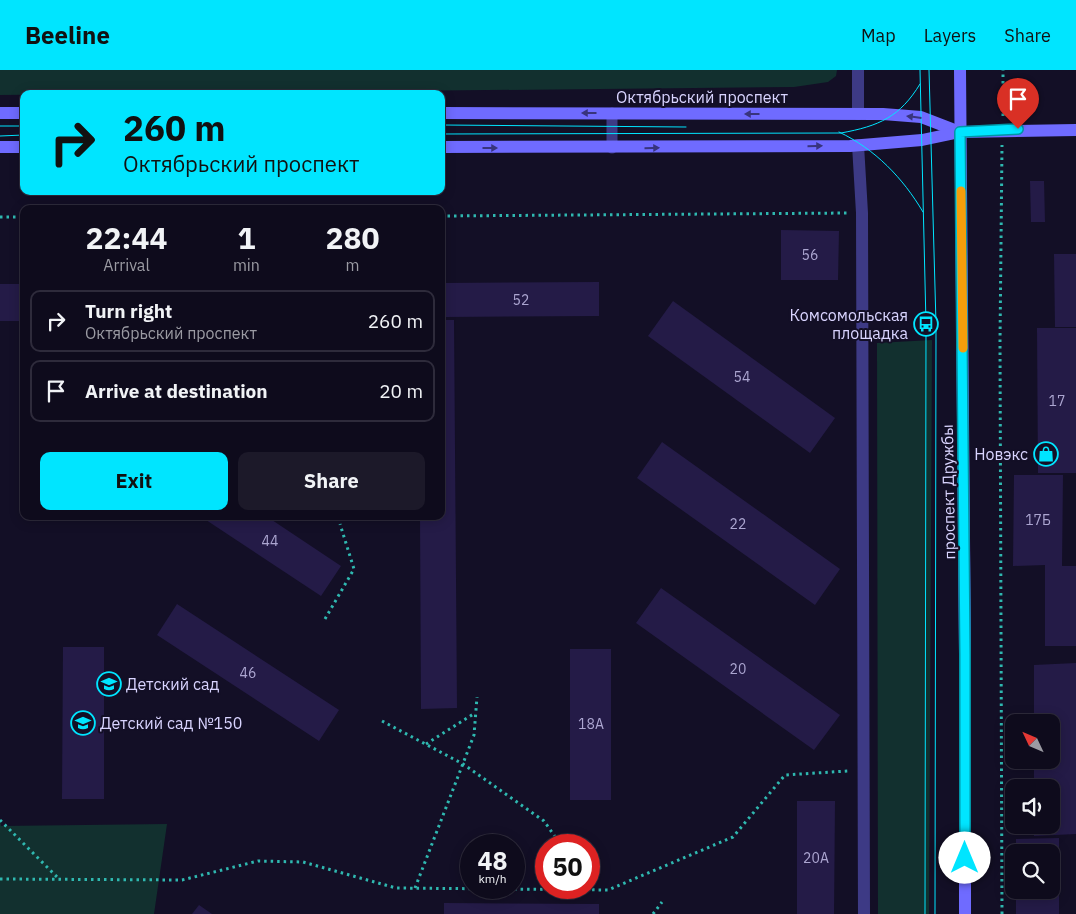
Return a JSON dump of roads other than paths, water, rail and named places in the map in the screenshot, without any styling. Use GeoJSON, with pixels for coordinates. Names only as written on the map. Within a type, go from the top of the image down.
{"type":"FeatureCollection","features":[{"type":"Feature","properties":{"kind":"main road","name":"проспект Дружбы"},"geometry":{"type":"LineString","coordinates":[[960,70],[965,654],[965,914]]}},
{"type":"Feature","properties":{"kind":"main road"},"geometry":{"type":"LineString","coordinates":[[0,113],[20,113]]}},
{"type":"Feature","properties":{"kind":"main road","name":"Октябрьский проспект"},"geometry":{"type":"LineString","coordinates":[[445,113],[858,114],[921,118],[960,132]]}},
{"type":"Feature","properties":{"kind":"main road","name":"Октябрьский проспект"},"geometry":{"type":"LineString","coordinates":[[445,147],[612,148],[858,145],[922,140],[960,132],[1002,129],[1076,130]]}},
{"type":"Feature","properties":{"kind":"main road"},"geometry":{"type":"LineString","coordinates":[[0,147],[20,146]]}},
{"type":"Feature","properties":{"kind":"street"},"geometry":{"type":"LineString","coordinates":[[858,70],[858,114]]}},
{"type":"Feature","properties":{"kind":"street"},"geometry":{"type":"LineString","coordinates":[[858,145],[862,213],[864,914]]}},
{"type":"Feature","properties":{"kind":"lane"},"geometry":{"type":"LineString","coordinates":[[612,113],[612,148]]}},
{"type":"Feature","properties":{"kind":"tram line"},"geometry":{"type":"LineString","coordinates":[[920,70],[926,324],[925,914]]}},
{"type":"Feature","properties":{"kind":"tram line"},"geometry":{"type":"LineString","coordinates":[[929,70],[936,324],[935,914]]}},
{"type":"Feature","properties":{"kind":"tram line"},"geometry":{"type":"LineString","coordinates":[[445,134],[841,133],[867,127],[887,118],[905,105],[920,84]]}},
{"type":"Feature","properties":{"kind":"tram line"},"geometry":{"type":"LineString","coordinates":[[445,125],[686,127]]}},
{"type":"Feature","properties":{"kind":"tram line"},"geometry":{"type":"LineString","coordinates":[[0,126],[20,126]]}},
{"type":"Feature","properties":{"kind":"tram line"},"geometry":{"type":"LineString","coordinates":[[839,132],[864,147],[887,166],[897,176],[923,212]]}},
{"type":"Feature","properties":{"kind":"tram line"},"geometry":{"type":"LineString","coordinates":[[0,136],[20,135]]}},
{"type":"Feature","properties":{"kind":"place","name":"Комсомольская площадка"},"geometry":{"type":"Point","coordinates":[926,324]}},
{"type":"Feature","properties":{"kind":"place","name":"Новэкс"},"geometry":{"type":"Point","coordinates":[1046,454]}},
{"type":"Feature","properties":{"kind":"place","name":"Детский сад"},"geometry":{"type":"Point","coordinates":[109,684]}},
{"type":"Feature","properties":{"kind":"place","name":"Детский сад №150"},"geometry":{"type":"Point","coordinates":[83,723]}}]}
